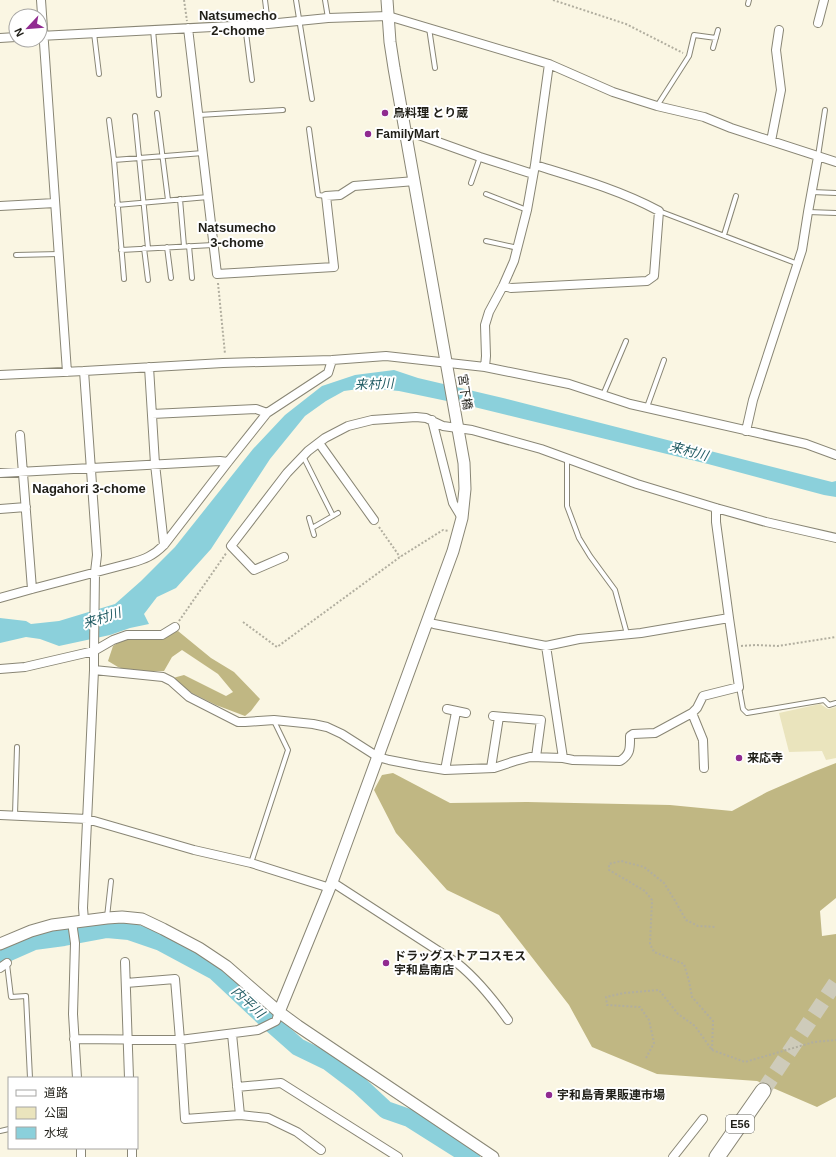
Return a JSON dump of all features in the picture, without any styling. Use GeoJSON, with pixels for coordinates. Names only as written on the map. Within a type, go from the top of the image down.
{"type":"FeatureCollection","features":[{"type":"Feature","properties":{"kind":"highway","name":"E56"},"geometry":{"type":"LineString","coordinates":[[717,1157],[763,1091]]}},
{"type":"Feature","properties":{"kind":"street","name":"宮下橋"},"geometry":{"type":"LineString","coordinates":[[278,1016],[331,885],[453,551],[462,518],[465,489],[464,463],[390,42],[387,0]]}},
{"type":"Feature","properties":{"kind":"street"},"geometry":{"type":"LineString","coordinates":[[818,23],[824,0]]}},
{"type":"Feature","properties":{"kind":"street"},"geometry":{"type":"LineString","coordinates":[[48,36],[268,24],[328,18],[388,16],[550,64],[613,92],[657,106],[704,117],[731,128],[836,162]]}},
{"type":"Feature","properties":{"kind":"street"},"geometry":{"type":"LineString","coordinates":[[188,28],[217,274],[334,267],[326,196],[340,195],[354,186],[415,181]]}},
{"type":"Feature","properties":{"kind":"street"},"geometry":{"type":"LineString","coordinates":[[771,141],[781,90],[776,50],[779,30]]}},
{"type":"Feature","properties":{"kind":"street"},"geometry":{"type":"LineString","coordinates":[[43,48],[56,203],[58,254],[67,372]]}},
{"type":"Feature","properties":{"kind":"street"},"geometry":{"type":"LineString","coordinates":[[485,367],[485,325],[489,312],[514,261],[518,248],[535,165],[550,64]]}},
{"type":"Feature","properties":{"kind":"street"},"geometry":{"type":"LineString","coordinates":[[406,133],[413,133],[533,174]]}},
{"type":"Feature","properties":{"kind":"street"},"geometry":{"type":"LineString","coordinates":[[746,430],[752,400],[802,250],[818,157]]}},
{"type":"Feature","properties":{"kind":"street"},"geometry":{"type":"LineString","coordinates":[[503,286],[511,288],[647,281],[654,276],[659,210],[644,202],[535,165]]}},
{"type":"Feature","properties":{"kind":"street"},"geometry":{"type":"LineString","coordinates":[[0,206],[56,203]]}},
{"type":"Feature","properties":{"kind":"street"},"geometry":{"type":"LineString","coordinates":[[0,375],[226,362],[332,360],[386,356],[447,365],[485,367],[569,384],[630,404],[806,444],[836,455]]}},
{"type":"Feature","properties":{"kind":"street"},"geometry":{"type":"LineString","coordinates":[[0,598],[32,589],[96,575],[145,559],[156,553],[164,545],[267,413],[328,373],[332,360]]}},
{"type":"Feature","properties":{"kind":"street"},"geometry":{"type":"LineString","coordinates":[[149,367],[155,464],[164,545]]}},
{"type":"Feature","properties":{"kind":"street"},"geometry":{"type":"LineString","coordinates":[[84,371],[97,555],[88,819],[82,910],[84,920]]}},
{"type":"Feature","properties":{"kind":"street"},"geometry":{"type":"LineString","coordinates":[[152,414],[256,409],[267,413]]}},
{"type":"Feature","properties":{"kind":"street"},"geometry":{"type":"LineString","coordinates":[[284,557],[254,570],[231,546],[287,473],[303,456],[325,438],[348,426],[372,420],[416,417],[426,418],[443,426],[457,424],[472,430],[567,457],[637,484],[716,508],[766,522],[836,538]]}},
{"type":"Feature","properties":{"kind":"street"},"geometry":{"type":"LineString","coordinates":[[432,420],[453,503],[462,518]]}},
{"type":"Feature","properties":{"kind":"street"},"geometry":{"type":"LineString","coordinates":[[20,435],[32,589]]}},
{"type":"Feature","properties":{"kind":"street"},"geometry":{"type":"LineString","coordinates":[[319,443],[374,520]]}},
{"type":"Feature","properties":{"kind":"street"},"geometry":{"type":"LineString","coordinates":[[0,473],[155,464],[220,461],[228,462]]}},
{"type":"Feature","properties":{"kind":"street"},"geometry":{"type":"LineString","coordinates":[[0,509],[26,507]]}},
{"type":"Feature","properties":{"kind":"street"},"geometry":{"type":"LineString","coordinates":[[94,670],[163,677],[171,681],[189,697],[238,722],[274,720],[314,724],[327,727],[342,734],[378,757],[420,766],[445,770],[491,768],[530,757],[620,762],[626,758],[629,751],[630,736],[633,734],[655,733],[692,714],[703,696],[739,687],[716,522],[716,508]]}},
{"type":"Feature","properties":{"kind":"street"},"geometry":{"type":"LineString","coordinates":[[427,622],[546,646],[579,639],[641,633],[729,618]]}},
{"type":"Feature","properties":{"kind":"street"},"geometry":{"type":"LineString","coordinates":[[0,669],[25,667],[94,650],[113,640],[127,635],[162,635],[175,627]]}},
{"type":"Feature","properties":{"kind":"street"},"geometry":{"type":"LineString","coordinates":[[546,646],[563,758]]}},
{"type":"Feature","properties":{"kind":"street"},"geometry":{"type":"LineString","coordinates":[[447,709],[466,713]]}},
{"type":"Feature","properties":{"kind":"street"},"geometry":{"type":"LineString","coordinates":[[445,770],[456,712]]}},
{"type":"Feature","properties":{"kind":"street"},"geometry":{"type":"LineString","coordinates":[[692,714],[703,740],[704,768]]}},
{"type":"Feature","properties":{"kind":"street"},"geometry":{"type":"LineString","coordinates":[[491,768],[496,717],[541,720],[536,757]]}},
{"type":"Feature","properties":{"kind":"street"},"geometry":{"type":"LineString","coordinates":[[0,815],[88,819],[194,850],[251,863],[331,885],[457,962],[471,974],[508,1020]]}},
{"type":"Feature","properties":{"kind":"street"},"geometry":{"type":"LineString","coordinates":[[0,944],[31,931],[52,925],[73,925],[84,920],[122,917],[142,920],[163,928],[199,948],[226,966],[278,1016],[328,1047],[493,1157]]}},
{"type":"Feature","properties":{"kind":"street"},"geometry":{"type":"LineString","coordinates":[[73,925],[75,943],[73,1014],[77,1077]]}},
{"type":"Feature","properties":{"kind":"street"},"geometry":{"type":"LineString","coordinates":[[126,962],[129,1077]]}},
{"type":"Feature","properties":{"kind":"street"},"geometry":{"type":"LineString","coordinates":[[126,983],[175,979],[185,1119],[240,1115],[268,1118],[297,1132],[321,1150]]}},
{"type":"Feature","properties":{"kind":"street"},"geometry":{"type":"LineString","coordinates":[[74,1039],[180,1040],[258,1030],[278,1016]]}},
{"type":"Feature","properties":{"kind":"street"},"geometry":{"type":"LineString","coordinates":[[232,1034],[240,1115]]}},
{"type":"Feature","properties":{"kind":"street"},"geometry":{"type":"LineString","coordinates":[[237,1087],[281,1083],[398,1157]]}},
{"type":"Feature","properties":{"kind":"street"},"geometry":{"type":"LineString","coordinates":[[673,1157],[703,1119]]}},
{"type":"Feature","properties":{"kind":"lane"},"geometry":{"type":"LineString","coordinates":[[265,0],[268,24]]}},
{"type":"Feature","properties":{"kind":"lane"},"geometry":{"type":"LineString","coordinates":[[296,0],[312,99]]}},
{"type":"Feature","properties":{"kind":"lane"},"geometry":{"type":"LineString","coordinates":[[325,0],[328,18]]}},
{"type":"Feature","properties":{"kind":"lane"},"geometry":{"type":"LineString","coordinates":[[245,25],[252,80]]}},
{"type":"Feature","properties":{"kind":"lane"},"geometry":{"type":"LineString","coordinates":[[429,28],[435,68]]}},
{"type":"Feature","properties":{"kind":"lane"},"geometry":{"type":"LineString","coordinates":[[153,30],[159,95]]}},
{"type":"Feature","properties":{"kind":"lane"},"geometry":{"type":"LineString","coordinates":[[713,48],[718,30]]}},
{"type":"Feature","properties":{"kind":"lane"},"geometry":{"type":"LineString","coordinates":[[94,33],[99,74]]}},
{"type":"Feature","properties":{"kind":"lane"},"geometry":{"type":"LineString","coordinates":[[657,106],[689,56],[694,36],[716,38]]}},
{"type":"Feature","properties":{"kind":"lane"},"geometry":{"type":"LineString","coordinates":[[199,115],[283,110]]}},
{"type":"Feature","properties":{"kind":"lane"},"geometry":{"type":"LineString","coordinates":[[818,157],[825,110]]}},
{"type":"Feature","properties":{"kind":"lane"},"geometry":{"type":"LineString","coordinates":[[157,113],[168,200]]}},
{"type":"Feature","properties":{"kind":"lane"},"geometry":{"type":"LineString","coordinates":[[135,116],[148,280]]}},
{"type":"Feature","properties":{"kind":"lane"},"geometry":{"type":"LineString","coordinates":[[109,120],[114,160],[124,279]]}},
{"type":"Feature","properties":{"kind":"lane"},"geometry":{"type":"LineString","coordinates":[[309,130],[318,195],[326,196]]}},
{"type":"Feature","properties":{"kind":"lane"},"geometry":{"type":"LineString","coordinates":[[114,160],[203,153]]}},
{"type":"Feature","properties":{"kind":"lane"},"geometry":{"type":"LineString","coordinates":[[471,182],[480,157]]}},
{"type":"Feature","properties":{"kind":"lane"},"geometry":{"type":"LineString","coordinates":[[811,192],[836,193]]}},
{"type":"Feature","properties":{"kind":"lane"},"geometry":{"type":"LineString","coordinates":[[486,194],[527,210]]}},
{"type":"Feature","properties":{"kind":"lane"},"geometry":{"type":"LineString","coordinates":[[117,205],[208,196]]}},
{"type":"Feature","properties":{"kind":"lane"},"geometry":{"type":"LineString","coordinates":[[724,235],[736,196]]}},
{"type":"Feature","properties":{"kind":"lane"},"geometry":{"type":"LineString","coordinates":[[180,199],[184,246]]}},
{"type":"Feature","properties":{"kind":"lane"},"geometry":{"type":"LineString","coordinates":[[659,210],[798,264]]}},
{"type":"Feature","properties":{"kind":"lane"},"geometry":{"type":"LineString","coordinates":[[808,212],[836,213]]}},
{"type":"Feature","properties":{"kind":"lane"},"geometry":{"type":"LineString","coordinates":[[486,240],[518,248]]}},
{"type":"Feature","properties":{"kind":"lane"},"geometry":{"type":"LineString","coordinates":[[121,250],[213,245]]}},
{"type":"Feature","properties":{"kind":"lane"},"geometry":{"type":"LineString","coordinates":[[189,246],[192,278]]}},
{"type":"Feature","properties":{"kind":"lane"},"geometry":{"type":"LineString","coordinates":[[167,247],[171,278]]}},
{"type":"Feature","properties":{"kind":"lane"},"geometry":{"type":"LineString","coordinates":[[16,255],[58,254]]}},
{"type":"Feature","properties":{"kind":"lane"},"geometry":{"type":"LineString","coordinates":[[603,395],[626,341]]}},
{"type":"Feature","properties":{"kind":"lane"},"geometry":{"type":"LineString","coordinates":[[647,407],[664,360]]}},
{"type":"Feature","properties":{"kind":"lane"},"geometry":{"type":"LineString","coordinates":[[303,456],[333,516]]}},
{"type":"Feature","properties":{"kind":"lane"},"geometry":{"type":"LineString","coordinates":[[567,457],[567,506],[579,538],[590,556],[615,590],[627,634]]}},
{"type":"Feature","properties":{"kind":"lane"},"geometry":{"type":"LineString","coordinates":[[312,528],[338,513]]}},
{"type":"Feature","properties":{"kind":"lane"},"geometry":{"type":"LineString","coordinates":[[309,518],[314,535]]}},
{"type":"Feature","properties":{"kind":"lane"},"geometry":{"type":"LineString","coordinates":[[739,687],[743,709],[747,713],[824,700],[829,705],[836,703]]}},
{"type":"Feature","properties":{"kind":"lane"},"geometry":{"type":"LineString","coordinates":[[251,863],[288,750],[274,720]]}},
{"type":"Feature","properties":{"kind":"lane"},"geometry":{"type":"LineString","coordinates":[[14,815],[18,747]]}},
{"type":"Feature","properties":{"kind":"lane"},"geometry":{"type":"LineString","coordinates":[[107,918],[111,882]]}},
{"type":"Feature","properties":{"kind":"lane"},"geometry":{"type":"LineString","coordinates":[[4,966],[11,997],[26,996],[30,1077]]}},
{"type":"Feature","properties":{"kind":"path"},"geometry":{"type":"LineString","coordinates":[[184,0],[188,28]]}},
{"type":"Feature","properties":{"kind":"path"},"geometry":{"type":"LineString","coordinates":[[553,0],[626,24],[689,56]]}},
{"type":"Feature","properties":{"kind":"path"},"geometry":{"type":"LineString","coordinates":[[217,274],[226,362]]}},
{"type":"Feature","properties":{"kind":"path"},"geometry":{"type":"LineString","coordinates":[[374,520],[400,557]]}},
{"type":"Feature","properties":{"kind":"path"},"geometry":{"type":"LineString","coordinates":[[243,622],[277,647],[400,557],[443,530],[459,532]]}},
{"type":"Feature","properties":{"kind":"path"},"geometry":{"type":"LineString","coordinates":[[175,627],[231,546]]}},
{"type":"Feature","properties":{"kind":"path"},"geometry":{"type":"LineString","coordinates":[[734,647],[756,645],[778,646],[836,638]]}},
{"type":"Feature","properties":{"kind":"path"},"geometry":{"type":"LineString","coordinates":[[712,1050],[713,1021],[692,997],[684,964],[654,952],[650,944],[652,900],[646,891],[609,870],[609,864],[621,861],[644,867],[664,883],[686,920],[698,926],[716,927]]}},
{"type":"Feature","properties":{"kind":"path"},"geometry":{"type":"LineString","coordinates":[[646,1058],[654,1043],[649,1020],[640,1007],[607,1005],[606,997],[624,993],[659,990],[678,1014],[695,1026],[712,1050],[745,1062],[814,1042],[836,1040]]}},
{"type":"Feature","properties":{"kind":"green space"},"geometry":{"type":"Polygon","coordinates":[[[820,704],[828,709],[836,707],[836,758],[826,760],[822,751],[789,752],[779,713],[820,704]]]}},
{"type":"Feature","properties":{"kind":"shaded area"},"geometry":{"type":"Polygon","coordinates":[[[178,631],[211,658],[234,672],[260,699],[251,711],[245,716],[216,705],[190,692],[173,678],[184,675],[226,696],[233,692],[218,674],[182,650],[172,657],[164,671],[130,671],[118,667],[108,661],[113,646],[124,639],[159,638],[178,631]]]}},
{"type":"Feature","properties":{"kind":"shaded area"},"geometry":{"type":"Polygon","coordinates":[[[836,763],[836,898],[820,911],[822,936],[836,934],[836,1097],[817,1107],[757,1081],[657,1074],[592,1047],[569,1005],[499,915],[447,890],[396,833],[374,790],[382,775],[393,773],[450,803],[527,802],[670,805],[732,811],[767,792],[836,763]]]}},
{"type":"Feature","properties":{"kind":"water","name":"来村川"},"geometry":{"type":"Polygon","coordinates":[[[394,370],[418,378],[503,398],[832,482],[836,481],[836,497],[466,405],[399,391],[366,388],[344,391],[326,401],[305,416],[270,459],[211,549],[176,588],[157,597],[144,614],[149,624],[130,628],[110,635],[59,646],[40,639],[26,637],[0,643],[0,618],[26,621],[31,624],[59,621],[115,604],[141,581],[175,547],[253,449],[285,415],[322,386],[355,375],[394,370]]]}},
{"type":"Feature","properties":{"kind":"waterway","name":"内平川"},"geometry":{"type":"LineString","coordinates":[[0,956],[34,941],[107,929],[129,931],[161,942],[215,971],[298,1047],[329,1062],[358,1084],[386,1110],[409,1118],[471,1157]]}},
{"type":"Feature","properties":{"kind":"tunnel"},"geometry":{"type":"LineString","coordinates":[[763,1091],[836,982]]}},
{"type":"Feature","properties":{"kind":"place","name":"鳥料理 とり蔵"},"geometry":{"type":"Point","coordinates":[385,113]}},
{"type":"Feature","properties":{"kind":"place","name":"FamilyMart"},"geometry":{"type":"Point","coordinates":[368,134]}},
{"type":"Feature","properties":{"kind":"place","name":"来応寺"},"geometry":{"type":"Point","coordinates":[739,758]}},
{"type":"Feature","properties":{"kind":"place","name":"ドラッグストアコスモス 宇和島南店"},"geometry":{"type":"Point","coordinates":[386,963]}},
{"type":"Feature","properties":{"kind":"place","name":"宇和島青果販連市場"},"geometry":{"type":"Point","coordinates":[549,1095]}},
{"type":"Feature","properties":{"kind":"district","name":"Natsumecho 2-chome"},"geometry":{"type":"Point","coordinates":[238,22]}},
{"type":"Feature","properties":{"kind":"district","name":"Natsumecho 3-chome"},"geometry":{"type":"Point","coordinates":[237,234]}},
{"type":"Feature","properties":{"kind":"district","name":"Nagahori 3-chome"},"geometry":{"type":"Point","coordinates":[89,488]}}]}
